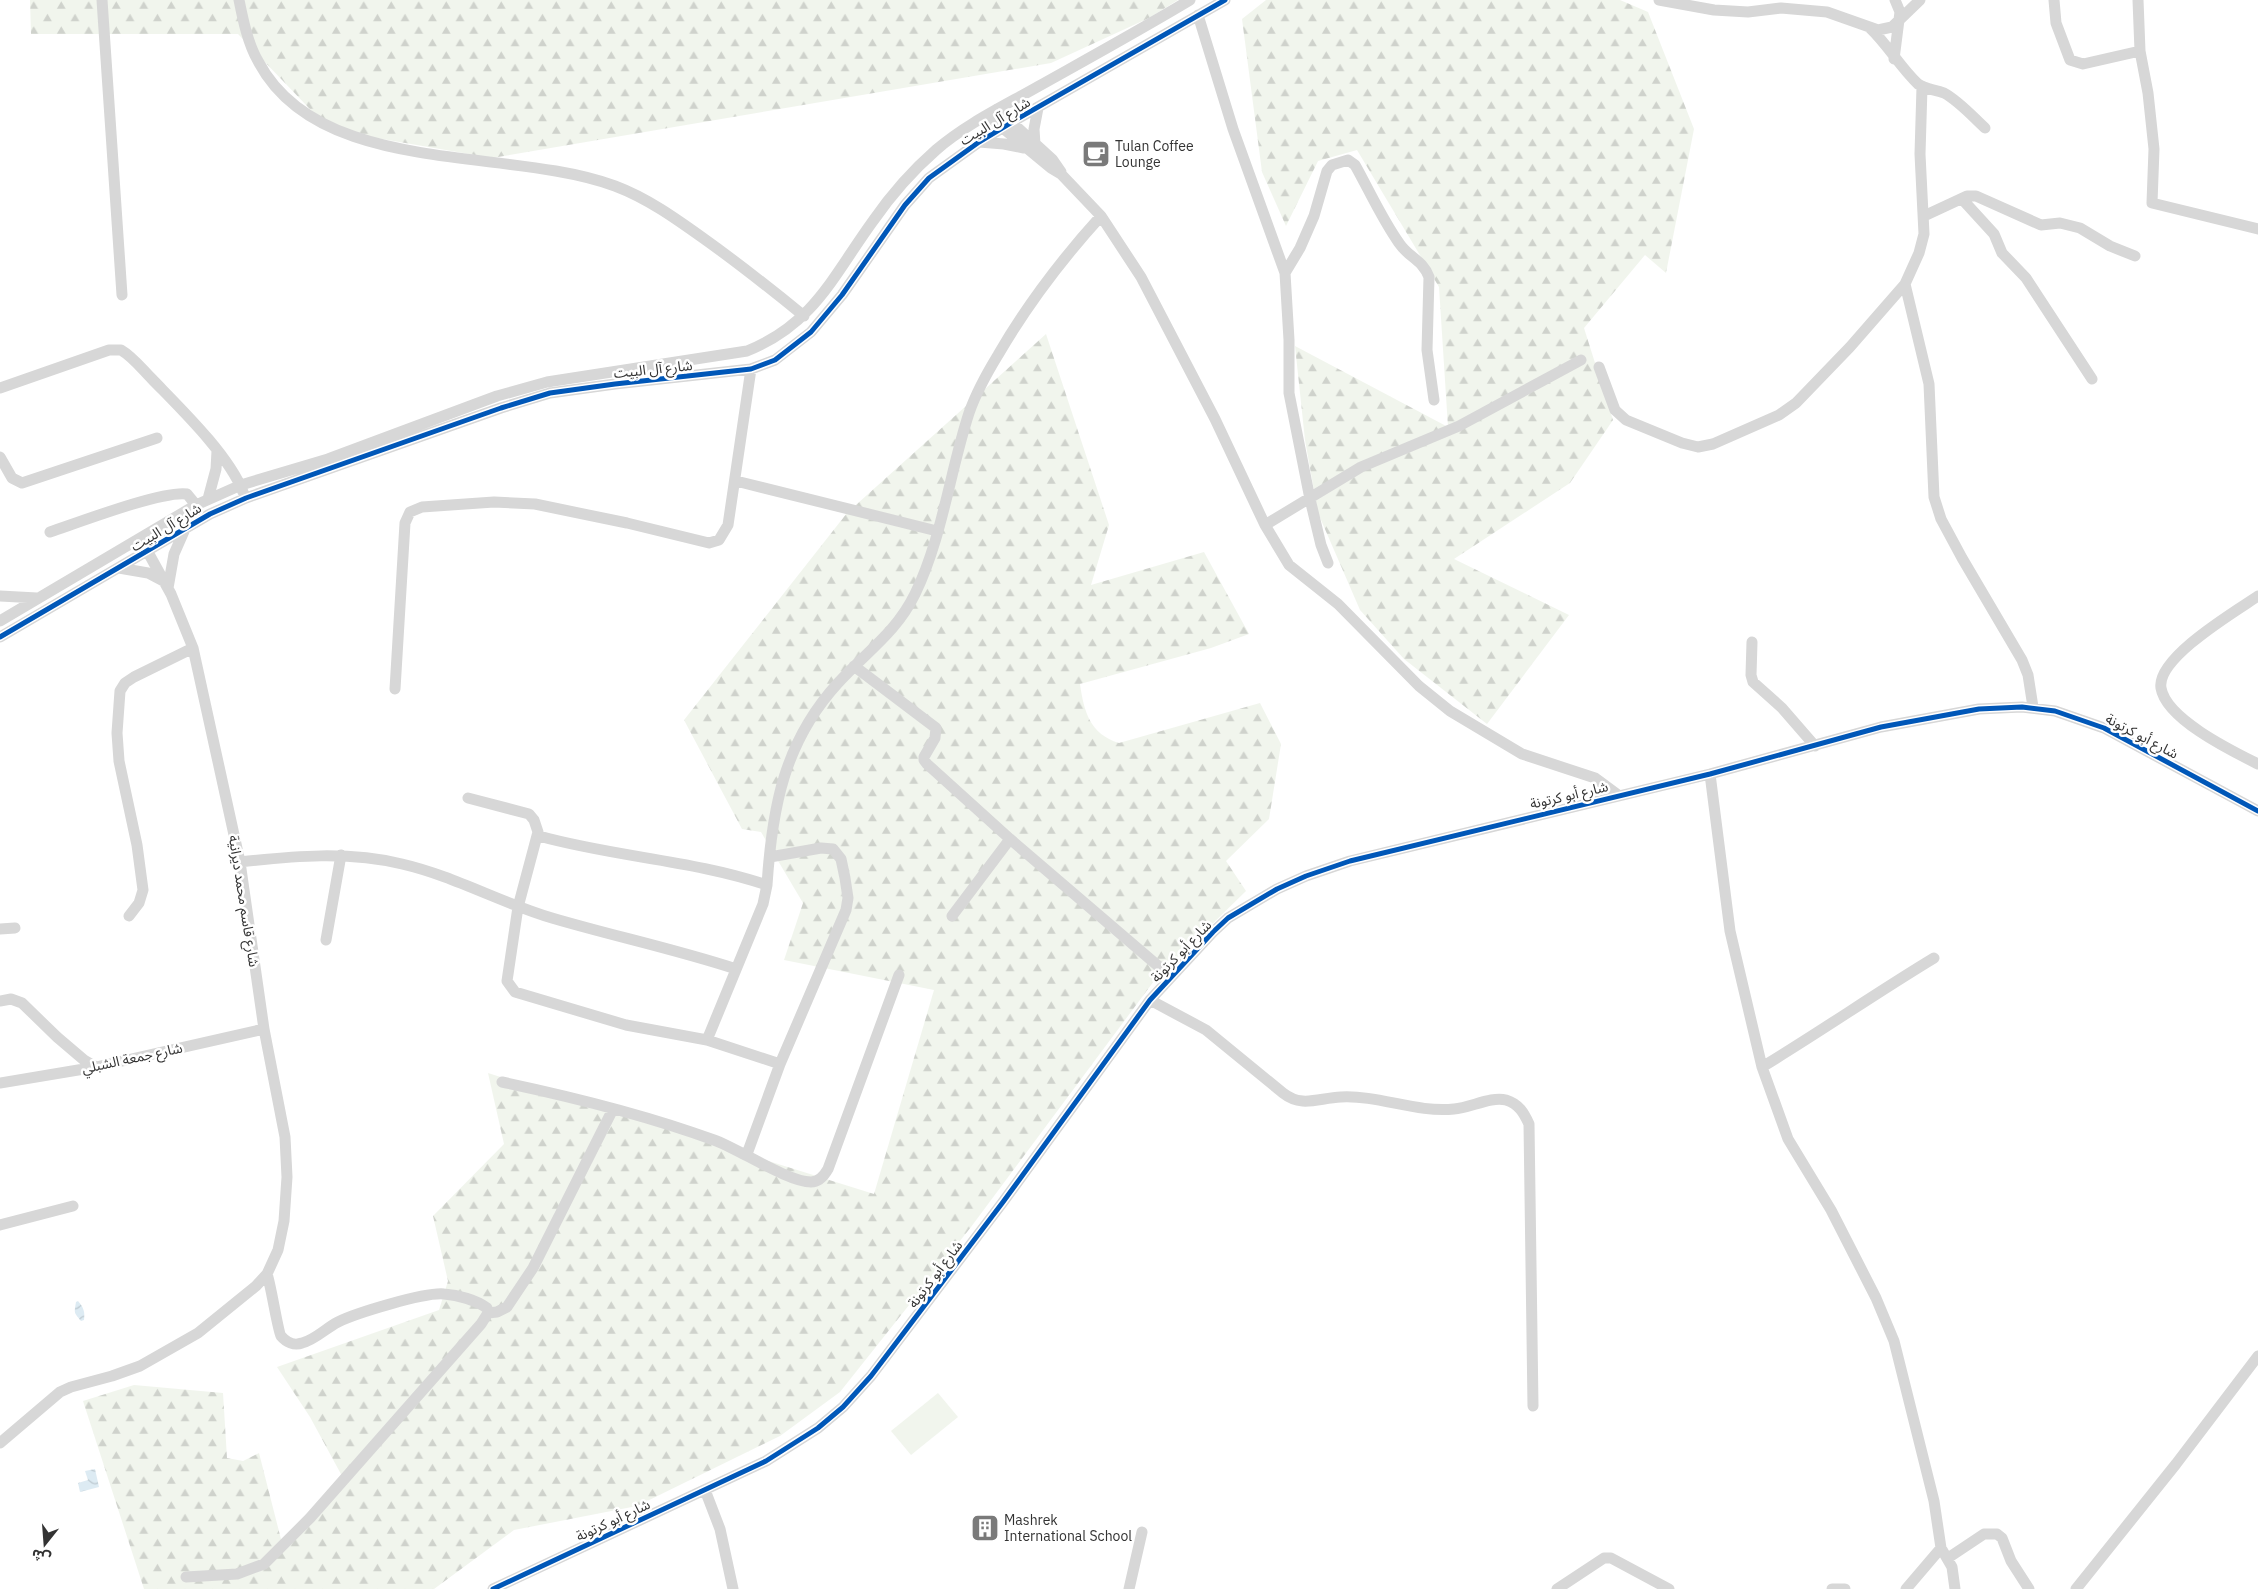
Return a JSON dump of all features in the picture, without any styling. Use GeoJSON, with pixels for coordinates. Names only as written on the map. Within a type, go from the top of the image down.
{"type":"FeatureCollection","features":[{"type":"Feature","properties":{"kind":"street"},"geometry":{"type":"LineString","coordinates":[[102,0],[122,295]]}},
{"type":"Feature","properties":{"kind":"street"},"geometry":{"type":"LineString","coordinates":[[239,0],[257,60],[267,76],[284,96],[334,131],[360,140],[431,154],[556,170],[617,187],[652,204],[690,229],[742,266],[804,316]]}},
{"type":"Feature","properties":{"kind":"street","name":"شارع آل البيت"},"geometry":{"type":"LineString","coordinates":[[0,620],[196,505],[241,485],[328,459],[497,396],[532,386],[747,351],[780,336],[804,316],[830,286],[873,220],[906,179],[938,148],[992,112],[1190,0]]}},
{"type":"Feature","properties":{"kind":"street","name":"شارع آل البيت"},"geometry":{"type":"LineString","coordinates":[[3,636],[210,514],[246,498],[501,408],[550,394],[615,384],[751,369],[775,360],[811,332],[842,295],[918,189],[929,178],[979,142],[1007,125],[1225,0]]}},
{"type":"Feature","properties":{"kind":"street"},"geometry":{"type":"LineString","coordinates":[[1660,0],[1714,10],[1748,12],[1781,8],[1827,12],[1870,28],[1886,29],[1900,21],[1920,0]]}},
{"type":"Feature","properties":{"kind":"street"},"geometry":{"type":"LineString","coordinates":[[1791,0],[1802,10]]}},
{"type":"Feature","properties":{"kind":"street"},"geometry":{"type":"LineString","coordinates":[[1894,59],[1900,21],[1900,12],[1895,0]]}},
{"type":"Feature","properties":{"kind":"street"},"geometry":{"type":"LineString","coordinates":[[2054,0],[2056,23],[2070,60],[2075,64],[2140,51]]}},
{"type":"Feature","properties":{"kind":"street"},"geometry":{"type":"LineString","coordinates":[[2138,0],[2140,51],[2148,93],[2154,149],[2153,204],[2258,230]]}},
{"type":"Feature","properties":{"kind":"street"},"geometry":{"type":"LineString","coordinates":[[1198,15],[1233,129],[1285,273],[1289,340],[1288,386],[1310,499],[1321,545],[1328,563]]}},
{"type":"Feature","properties":{"kind":"street"},"geometry":{"type":"LineString","coordinates":[[1870,28],[1884,42],[1894,59],[1922,87],[1937,90],[1949,96],[1986,128]]}},
{"type":"Feature","properties":{"kind":"street"},"geometry":{"type":"LineString","coordinates":[[1599,367],[1615,410],[1626,420],[1682,443],[1698,446],[1713,444],[1779,414],[1796,403],[1843,354],[1905,284],[1923,242],[1924,216],[1920,154],[1922,87]]}},
{"type":"Feature","properties":{"kind":"street"},"geometry":{"type":"LineString","coordinates":[[1032,147],[1038,108]]}},
{"type":"Feature","properties":{"kind":"street"},"geometry":{"type":"LineString","coordinates":[[992,112],[1032,147],[1056,163],[1062,174],[1101,216],[1141,277],[1216,419],[1265,524],[1289,565],[1338,604],[1419,686],[1445,707],[1522,754],[1595,778],[1618,795]]}},
{"type":"Feature","properties":{"kind":"street"},"geometry":{"type":"LineString","coordinates":[[979,142],[1032,147]]}},
{"type":"Feature","properties":{"kind":"street"},"geometry":{"type":"LineString","coordinates":[[1285,273],[1300,248],[1314,216],[1327,171],[1332,165],[1348,160],[1355,164],[1405,252],[1421,262],[1429,277],[1427,350],[1434,400]]}},
{"type":"Feature","properties":{"kind":"street"},"geometry":{"type":"LineString","coordinates":[[1924,216],[1962,199],[1976,196],[2041,225],[2060,223],[2080,228],[2110,246],[2135,256]]}},
{"type":"Feature","properties":{"kind":"street"},"geometry":{"type":"LineString","coordinates":[[1962,199],[1994,234],[2002,253],[2026,278],[2092,379]]}},
{"type":"Feature","properties":{"kind":"street"},"geometry":{"type":"LineString","coordinates":[[707,1040],[763,904],[777,802],[784,776],[798,740],[817,708],[854,666],[896,627],[907,610],[926,566],[970,411],[985,378],[1007,340],[1052,273],[1101,216]]}},
{"type":"Feature","properties":{"kind":"street"},"geometry":{"type":"LineString","coordinates":[[1905,284],[1928,377],[1936,505],[1962,558],[2022,660],[2028,675],[2033,707]]}},
{"type":"Feature","properties":{"kind":"street"},"geometry":{"type":"LineString","coordinates":[[0,388],[109,350],[121,350],[176,403],[217,451],[232,470],[246,498]]}},
{"type":"Feature","properties":{"kind":"street"},"geometry":{"type":"LineString","coordinates":[[1265,524],[1361,467],[1459,426],[1581,360]]}},
{"type":"Feature","properties":{"kind":"street"},"geometry":{"type":"LineString","coordinates":[[395,689],[405,523],[407,516],[416,508],[452,504],[535,504],[627,523],[709,543],[719,540],[725,533],[736,481],[751,369]]}},
{"type":"Feature","properties":{"kind":"street"},"geometry":{"type":"LineString","coordinates":[[0,457],[12,478],[22,483],[157,438]]}},
{"type":"Feature","properties":{"kind":"street"},"geometry":{"type":"LineString","coordinates":[[208,499],[216,469],[217,451]]}},
{"type":"Feature","properties":{"kind":"street"},"geometry":{"type":"LineString","coordinates":[[736,481],[937,531]]}},
{"type":"Feature","properties":{"kind":"street"},"geometry":{"type":"LineString","coordinates":[[50,532],[103,514],[171,495],[187,494],[196,505]]}},
{"type":"Feature","properties":{"kind":"street"},"geometry":{"type":"LineString","coordinates":[[119,568],[148,573],[166,585],[174,554],[185,530]]}},
{"type":"Feature","properties":{"kind":"street","name":"شارع قاسم محمد ديرانية"},"geometry":{"type":"LineString","coordinates":[[140,538],[166,585],[193,648],[240,862],[264,1028],[287,1156],[282,1236],[274,1261],[267,1274]]}},
{"type":"Feature","properties":{"kind":"street"},"geometry":{"type":"LineString","coordinates":[[0,596],[37,598]]}},
{"type":"Feature","properties":{"kind":"street"},"geometry":{"type":"LineString","coordinates":[[2258,596],[2209,629],[2184,650],[2164,671],[2160,687],[2170,705],[2191,726],[2258,764]]}},
{"type":"Feature","properties":{"kind":"street"},"geometry":{"type":"LineString","coordinates":[[0,620],[3,636]]}},
{"type":"Feature","properties":{"kind":"street"},"geometry":{"type":"LineString","coordinates":[[1752,642],[1751,674],[1753,682],[1782,708],[1815,746]]}},
{"type":"Feature","properties":{"kind":"street"},"geometry":{"type":"LineString","coordinates":[[128,916],[139,903],[143,890],[137,845],[118,761],[117,732],[120,691],[125,683],[134,677],[193,648]]}},
{"type":"Feature","properties":{"kind":"street"},"geometry":{"type":"LineString","coordinates":[[854,666],[936,728],[935,738],[924,760],[1010,839],[1170,977]]}},
{"type":"Feature","properties":{"kind":"street","name":"شارع أبو كرتونة"},"geometry":{"type":"LineString","coordinates":[[493,1589],[766,1461],[803,1439],[833,1416],[853,1397],[936,1292],[1150,1000],[1170,977],[1228,918],[1253,902],[1306,876],[1359,858],[1710,774],[1881,727],[1979,709],[2033,707],[2069,715],[2104,728],[2258,811]]}},
{"type":"Feature","properties":{"kind":"street"},"geometry":{"type":"LineString","coordinates":[[1710,774],[1730,931],[1762,1067],[1788,1139],[1830,1210],[1876,1298],[1894,1341],[1945,1553],[1955,1578],[1955,1589]]}},
{"type":"Feature","properties":{"kind":"street"},"geometry":{"type":"LineString","coordinates":[[468,798],[529,814],[536,823],[539,836],[518,907],[507,982],[515,992],[634,1027],[707,1040],[780,1064]]}},
{"type":"Feature","properties":{"kind":"street"},"geometry":{"type":"LineString","coordinates":[[539,836],[604,851],[688,865],[767,885]]}},
{"type":"Feature","properties":{"kind":"street"},"geometry":{"type":"LineString","coordinates":[[952,916],[1010,839]]}},
{"type":"Feature","properties":{"kind":"street"},"geometry":{"type":"LineString","coordinates":[[747,1154],[780,1064],[841,924],[848,898],[841,859],[833,848],[821,848],[770,857]]}},
{"type":"Feature","properties":{"kind":"street"},"geometry":{"type":"LineString","coordinates":[[240,862],[341,855],[404,864],[518,907],[736,968]]}},
{"type":"Feature","properties":{"kind":"street"},"geometry":{"type":"LineString","coordinates":[[326,940],[341,855]]}},
{"type":"Feature","properties":{"kind":"street"},"geometry":{"type":"LineString","coordinates":[[0,929],[15,928]]}},
{"type":"Feature","properties":{"kind":"street"},"geometry":{"type":"LineString","coordinates":[[1762,1067],[1827,1028],[1891,984],[1934,958]]}},
{"type":"Feature","properties":{"kind":"street"},"geometry":{"type":"LineString","coordinates":[[502,1082],[613,1109],[712,1139],[747,1154],[796,1180],[810,1182],[822,1178],[841,1136],[899,975]]}},
{"type":"Feature","properties":{"kind":"street"},"geometry":{"type":"LineString","coordinates":[[0,1001],[15,1000],[26,1005],[57,1037],[84,1060],[96,1067]]}},
{"type":"Feature","properties":{"kind":"street"},"geometry":{"type":"LineString","coordinates":[[1150,1000],[1206,1030],[1296,1102],[1343,1097],[1433,1110],[1455,1109],[1494,1100],[1505,1100],[1514,1103],[1524,1112],[1529,1124],[1533,1406]]}},
{"type":"Feature","properties":{"kind":"street","name":"شارع جمعة الشبلي"},"geometry":{"type":"LineString","coordinates":[[0,1083],[96,1067],[264,1028]]}},
{"type":"Feature","properties":{"kind":"street"},"geometry":{"type":"LineString","coordinates":[[488,1313],[497,1312],[508,1307],[532,1268],[613,1109]]}},
{"type":"Feature","properties":{"kind":"street"},"geometry":{"type":"LineString","coordinates":[[0,1225],[73,1206]]}},
{"type":"Feature","properties":{"kind":"street"},"geometry":{"type":"LineString","coordinates":[[0,1443],[60,1392],[140,1366],[184,1342],[250,1291],[267,1274],[274,1297],[279,1331],[285,1340],[293,1344],[308,1341],[336,1323],[359,1314],[434,1294],[452,1295],[481,1304],[487,1308],[488,1313]]}},
{"type":"Feature","properties":{"kind":"street"},"geometry":{"type":"LineString","coordinates":[[186,1577],[237,1574],[264,1564],[277,1553],[481,1324],[488,1313]]}},
{"type":"Feature","properties":{"kind":"street"},"geometry":{"type":"LineString","coordinates":[[2076,1589],[2176,1464],[2258,1356]]}},
{"type":"Feature","properties":{"kind":"street"},"geometry":{"type":"LineString","coordinates":[[706,1490],[720,1528],[733,1589]]}},
{"type":"Feature","properties":{"kind":"street"},"geometry":{"type":"LineString","coordinates":[[1129,1589],[1142,1532]]}},
{"type":"Feature","properties":{"kind":"street"},"geometry":{"type":"LineString","coordinates":[[1906,1589],[1945,1553],[1984,1534],[1997,1534],[2002,1538],[2011,1561],[2029,1589]]}},
{"type":"Feature","properties":{"kind":"street"},"geometry":{"type":"LineString","coordinates":[[1557,1589],[1604,1558],[1611,1558],[1669,1589]]}},
{"type":"Feature","properties":{"kind":"street"},"geometry":{"type":"LineString","coordinates":[[1832,1589],[1845,1589]]}},
{"type":"Feature","properties":{"kind":"green space"},"geometry":{"type":"Polygon","coordinates":[[[30,0],[1178,0],[1149,18],[1051,63],[492,158],[330,130],[238,34],[31,34],[30,0]]]}},
{"type":"Feature","properties":{"kind":"green space"},"geometry":{"type":"Polygon","coordinates":[[[1266,0],[1620,0],[1648,12],[1694,129],[1666,273],[1645,255],[1584,328],[1613,420],[1570,483],[1454,559],[1569,615],[1487,724],[1404,659],[1360,610],[1318,513],[1305,440],[1295,346],[1448,427],[1439,287],[1357,150],[1318,161],[1286,226],[1262,172],[1242,19],[1266,0]]]}},
{"type":"Feature","properties":{"kind":"green space"},"geometry":{"type":"Polygon","coordinates":[[[1046,334],[1109,525],[1091,585],[1204,552],[1249,634],[1211,648],[1080,684],[1086,713],[1101,734],[1119,743],[1260,703],[1281,744],[1269,819],[1226,861],[1246,891],[1154,981],[971,1227],[840,1392],[780,1436],[637,1506],[514,1530],[434,1589],[144,1589],[83,1401],[134,1385],[223,1393],[227,1458],[243,1461],[259,1453],[283,1547],[342,1476],[310,1417],[277,1367],[439,1310],[448,1281],[433,1216],[504,1144],[488,1073],[874,1194],[934,990],[784,960],[803,903],[761,832],[742,829],[684,720],[847,513],[1046,334]]]}},
{"type":"Feature","properties":{"kind":"green space"},"geometry":{"type":"Polygon","coordinates":[[[938,1393],[958,1417],[911,1455],[891,1431],[938,1393]]]}},
{"type":"Feature","properties":{"kind":"water"},"geometry":{"type":"Polygon","coordinates":[[[78,1301],[84,1312],[84,1320],[81,1321],[75,1311],[76,1302],[78,1301]]]}},
{"type":"Feature","properties":{"kind":"water"},"geometry":{"type":"Polygon","coordinates":[[[95,1469],[99,1487],[80,1492],[78,1483],[88,1480],[85,1471],[95,1469]]]}},
{"type":"Feature","properties":{"kind":"cycle path"},"geometry":{"type":"LineString","coordinates":[[0,637],[210,514],[246,498],[501,408],[550,393],[751,369],[775,360],[811,332],[842,295],[905,205],[929,178],[979,142],[1012,122],[1225,0]]}},
{"type":"Feature","properties":{"kind":"cycle path"},"geometry":{"type":"LineString","coordinates":[[493,1589],[766,1461],[818,1428],[843,1407],[871,1376],[1003,1202],[1150,1000],[1228,918],[1277,889],[1306,876],[1350,861],[1710,774],[1881,727],[1979,709],[2022,707],[2055,711],[2104,728],[2258,811]]}},
{"type":"Feature","properties":{"kind":"place","name":"Tulan Coffee Lounge"},"geometry":{"type":"Point","coordinates":[1096,154]}},
{"type":"Feature","properties":{"kind":"place","name":"Mashrek International School"},"geometry":{"type":"Point","coordinates":[985,1528]}}]}
